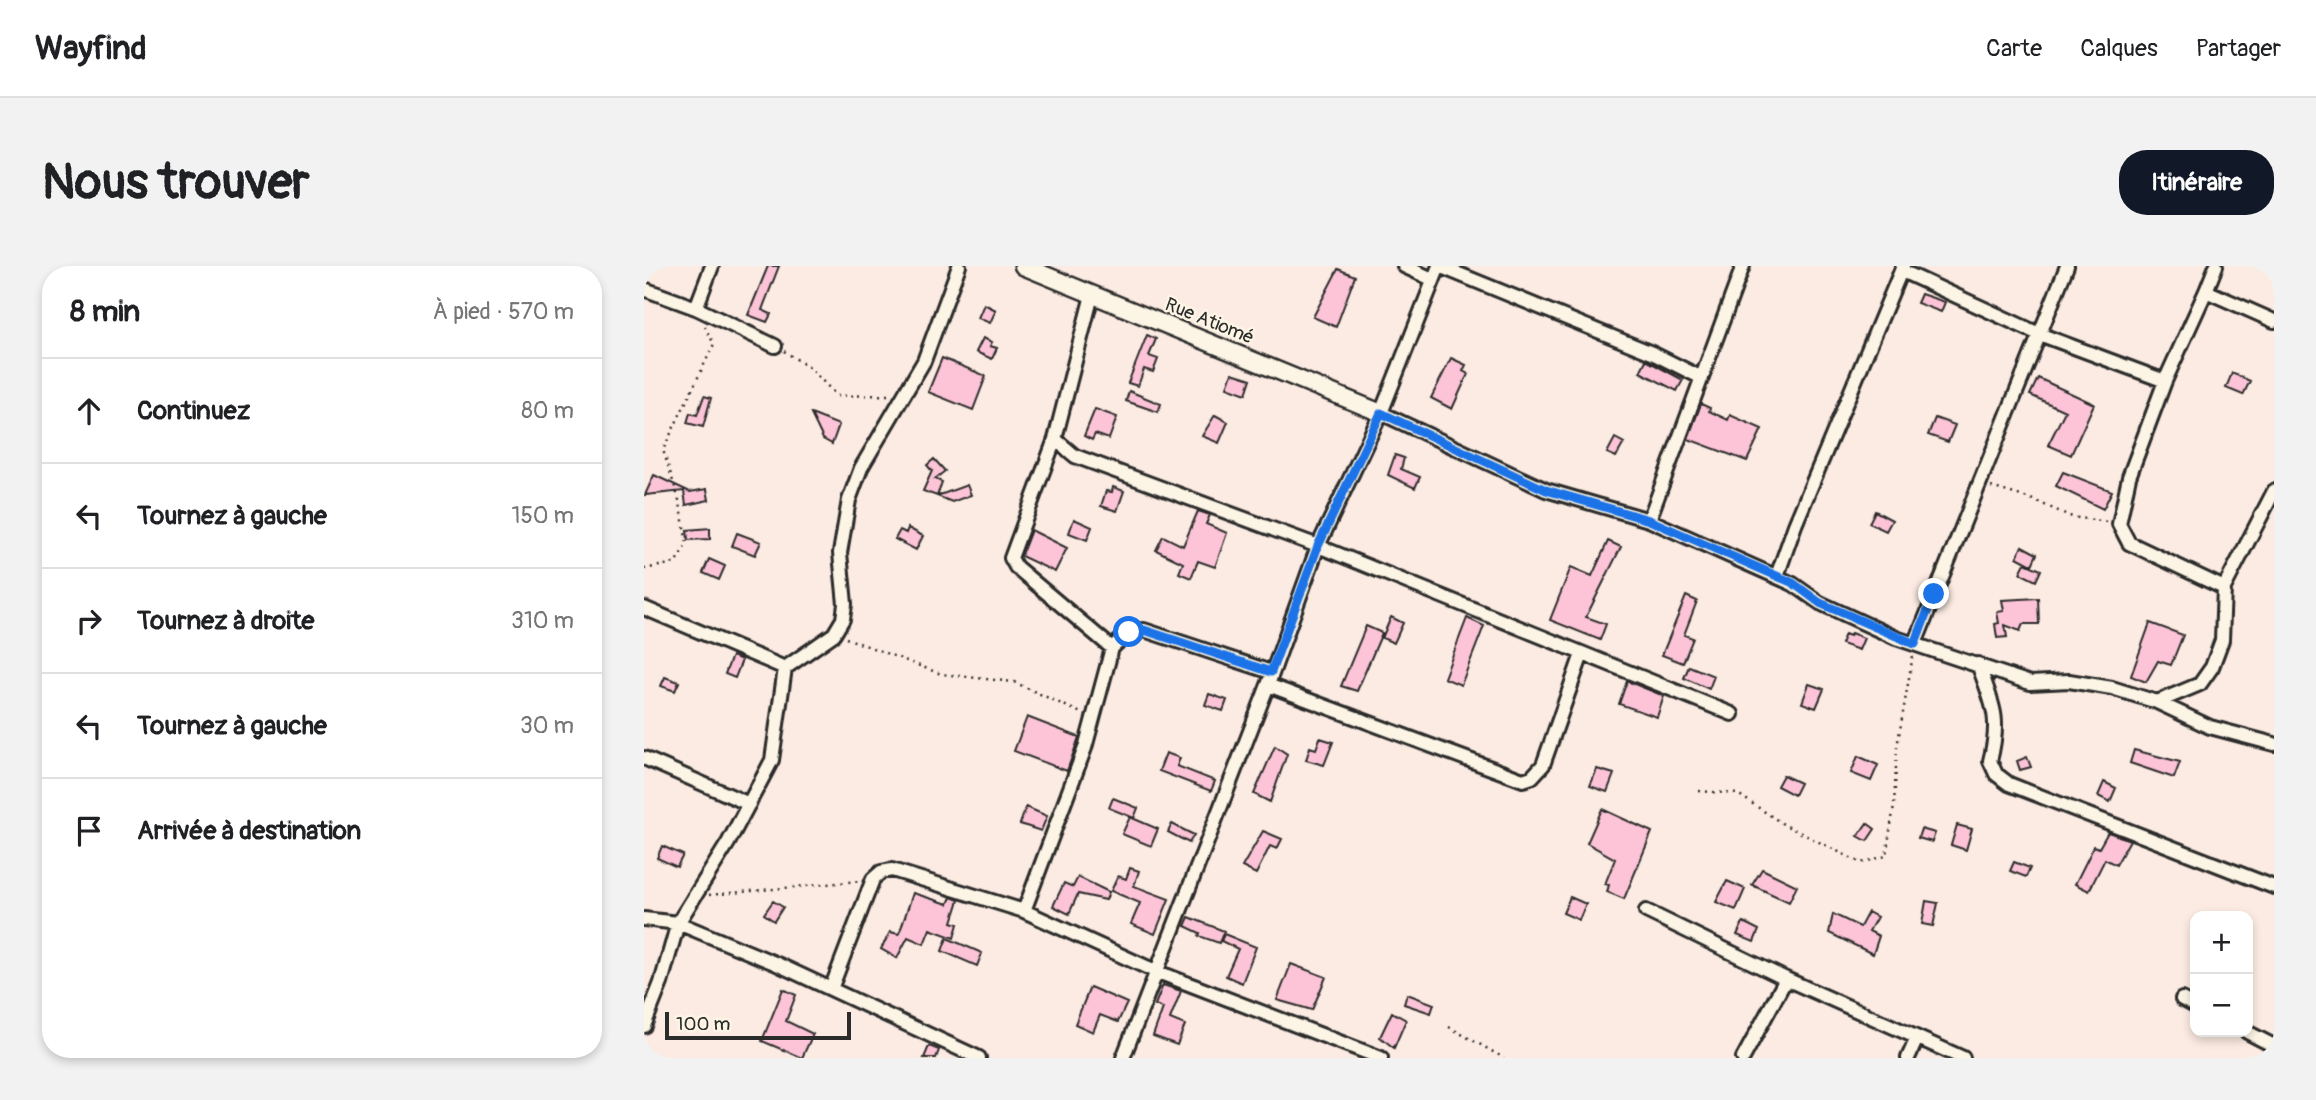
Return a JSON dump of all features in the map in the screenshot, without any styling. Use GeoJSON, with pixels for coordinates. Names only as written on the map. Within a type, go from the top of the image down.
{"type":"FeatureCollection","features":[{"type":"Feature","properties":{"kind":"street"},"geometry":{"type":"LineString","coordinates":[[696,308],[712,266]]}},
{"type":"Feature","properties":{"kind":"street"},"geometry":{"type":"LineString","coordinates":[[644,1026],[661,983],[678,923],[772,760],[785,668],[834,634],[843,619],[845,604],[840,552],[849,500],[861,468],[937,332],[959,266]]}},
{"type":"Feature","properties":{"kind":"street","name":"Rue Atiomé"},"geometry":{"type":"LineString","coordinates":[[1023,266],[1381,413]]}},
{"type":"Feature","properties":{"kind":"street"},"geometry":{"type":"LineString","coordinates":[[1404,266],[1432,279]]}},
{"type":"Feature","properties":{"kind":"street"},"geometry":{"type":"LineString","coordinates":[[1123,1058],[1318,546],[1381,413],[1439,266],[1702,377]]}},
{"type":"Feature","properties":{"kind":"street"},"geometry":{"type":"LineString","coordinates":[[1649,520],[1743,266]]}},
{"type":"Feature","properties":{"kind":"street"},"geometry":{"type":"LineString","coordinates":[[1915,644],[2067,266]]}},
{"type":"Feature","properties":{"kind":"street"},"geometry":{"type":"LineString","coordinates":[[2216,266],[2165,381],[2129,477],[2119,524],[2129,543],[2224,588]]}},
{"type":"Feature","properties":{"kind":"street"},"geometry":{"type":"LineString","coordinates":[[1777,576],[1795,525],[1903,268],[2039,334],[2165,381]]}},
{"type":"Feature","properties":{"kind":"street"},"geometry":{"type":"LineString","coordinates":[[644,289],[696,308],[775,346]]}},
{"type":"Feature","properties":{"kind":"street"},"geometry":{"type":"LineString","coordinates":[[2206,291],[2274,321]]}},
{"type":"Feature","properties":{"kind":"street"},"geometry":{"type":"LineString","coordinates":[[1092,295],[1055,439],[1011,558],[1016,567],[1112,648]]}},
{"type":"Feature","properties":{"kind":"street"},"geometry":{"type":"LineString","coordinates":[[1381,413],[1546,490],[1649,520],[1777,576],[1820,603],[1915,644],[2030,683],[2069,681],[2112,688],[2157,702],[2210,727],[2274,744]]}},
{"type":"Feature","properties":{"kind":"street"},"geometry":{"type":"LineString","coordinates":[[1055,439],[1075,456],[1318,546],[1732,714]]}},
{"type":"Feature","properties":{"kind":"street"},"geometry":{"type":"LineString","coordinates":[[2157,702],[2200,684],[2212,667],[2221,640],[2224,588],[2274,491]]}},
{"type":"Feature","properties":{"kind":"street"},"geometry":{"type":"LineString","coordinates":[[644,608],[785,668]]}},
{"type":"Feature","properties":{"kind":"street"},"geometry":{"type":"LineString","coordinates":[[1024,911],[1093,719],[1112,648],[1129,632],[1144,630],[1523,780],[1532,776],[1543,765],[1583,653]]}},
{"type":"Feature","properties":{"kind":"street"},"geometry":{"type":"LineString","coordinates":[[1978,664],[1996,714],[1997,734],[1990,761],[1996,774],[2008,784],[2274,887]]}},
{"type":"Feature","properties":{"kind":"street"},"geometry":{"type":"LineString","coordinates":[[644,758],[749,804]]}},
{"type":"Feature","properties":{"kind":"street"},"geometry":{"type":"LineString","coordinates":[[831,989],[873,879],[881,872],[892,870],[1024,911],[1155,971],[1381,1058]]}},
{"type":"Feature","properties":{"kind":"street"},"geometry":{"type":"LineString","coordinates":[[1646,911],[1786,979],[1963,1058]]}},
{"type":"Feature","properties":{"kind":"street"},"geometry":{"type":"LineString","coordinates":[[644,919],[678,923],[831,989],[949,1052],[979,1058]]}},
{"type":"Feature","properties":{"kind":"street"},"geometry":{"type":"LineString","coordinates":[[1743,1058],[1786,979]]}},
{"type":"Feature","properties":{"kind":"street"},"geometry":{"type":"LineString","coordinates":[[2182,999],[2190,1003]]}},
{"type":"Feature","properties":{"kind":"street"},"geometry":{"type":"LineString","coordinates":[[2253,1036],[2274,1046]]}},
{"type":"Feature","properties":{"kind":"street"},"geometry":{"type":"LineString","coordinates":[[1908,1058],[1917,1038]]}},
{"type":"Feature","properties":{"kind":"path"},"geometry":{"type":"LineString","coordinates":[[644,569],[675,563],[687,544],[680,503],[663,450],[714,344],[696,308]]}},
{"type":"Feature","properties":{"kind":"path"},"geometry":{"type":"LineString","coordinates":[[775,346],[810,368],[836,396],[903,396]]}},
{"type":"Feature","properties":{"kind":"path"},"geometry":{"type":"LineString","coordinates":[[1977,489],[1994,487],[2072,517],[2119,524]]}},
{"type":"Feature","properties":{"kind":"path"},"geometry":{"type":"LineString","coordinates":[[834,634],[941,674],[1014,682],[1093,719]]}},
{"type":"Feature","properties":{"kind":"path"},"geometry":{"type":"LineString","coordinates":[[1699,792],[1738,794],[1783,824],[1861,863],[1886,856],[1894,806],[1897,747],[1915,644]]}},
{"type":"Feature","properties":{"kind":"path"},"geometry":{"type":"LineString","coordinates":[[694,896],[873,879]]}},
{"type":"Feature","properties":{"kind":"path"},"geometry":{"type":"LineString","coordinates":[[1449,1027],[1504,1058]]}},
{"type":"Feature","properties":{"kind":"building"},"geometry":{"type":"Polygon","coordinates":[[[768,266],[779,266],[762,310],[771,314],[767,322],[748,315],[768,266]]]}},
{"type":"Feature","properties":{"kind":"building"},"geometry":{"type":"Polygon","coordinates":[[[1338,269],[1355,276],[1336,327],[1313,317],[1338,269]]]}},
{"type":"Feature","properties":{"kind":"building"},"geometry":{"type":"Polygon","coordinates":[[[1921,294],[1945,302],[1941,312],[1917,303],[1921,294]]]}},
{"type":"Feature","properties":{"kind":"building"},"geometry":{"type":"Polygon","coordinates":[[[984,304],[996,310],[990,323],[978,318],[984,304]]]}},
{"type":"Feature","properties":{"kind":"building"},"geometry":{"type":"Polygon","coordinates":[[[1147,335],[1156,339],[1149,356],[1158,359],[1153,372],[1144,369],[1138,386],[1128,383],[1147,335]]]}},
{"type":"Feature","properties":{"kind":"building"},"geometry":{"type":"Polygon","coordinates":[[[983,338],[992,342],[990,346],[997,348],[992,359],[976,352],[983,338]]]}},
{"type":"Feature","properties":{"kind":"building"},"geometry":{"type":"Polygon","coordinates":[[[942,358],[986,376],[973,410],[928,392],[942,358]]]}},
{"type":"Feature","properties":{"kind":"building"},"geometry":{"type":"Polygon","coordinates":[[[1451,358],[1466,365],[1463,371],[1468,374],[1452,409],[1431,398],[1451,358]]]}},
{"type":"Feature","properties":{"kind":"building"},"geometry":{"type":"Polygon","coordinates":[[[1646,360],[1683,380],[1677,391],[1640,372],[1646,360]]]}},
{"type":"Feature","properties":{"kind":"building"},"geometry":{"type":"Polygon","coordinates":[[[1232,373],[1251,379],[1246,394],[1227,387],[1232,373]]]}},
{"type":"Feature","properties":{"kind":"building"},"geometry":{"type":"Polygon","coordinates":[[[2232,373],[2250,381],[2243,395],[2226,388],[2232,373]]]}},
{"type":"Feature","properties":{"kind":"building"},"geometry":{"type":"Polygon","coordinates":[[[2038,378],[2094,404],[2071,455],[2048,445],[2065,411],[2030,395],[2038,378]]]}},
{"type":"Feature","properties":{"kind":"building"},"geometry":{"type":"Polygon","coordinates":[[[1129,391],[1161,404],[1158,412],[1126,401],[1129,391]]]}},
{"type":"Feature","properties":{"kind":"building"},"geometry":{"type":"Polygon","coordinates":[[[704,396],[711,398],[703,427],[687,423],[690,413],[697,415],[704,396]]]}},
{"type":"Feature","properties":{"kind":"building"},"geometry":{"type":"Polygon","coordinates":[[[1701,404],[1728,420],[1730,415],[1762,429],[1747,461],[1688,439],[1701,404]]]}},
{"type":"Feature","properties":{"kind":"building"},"geometry":{"type":"Polygon","coordinates":[[[1095,409],[1117,417],[1109,439],[1095,434],[1092,440],[1084,436],[1095,409]]]}},
{"type":"Feature","properties":{"kind":"building"},"geometry":{"type":"Polygon","coordinates":[[[811,414],[839,425],[832,444],[823,439],[811,414]]]}},
{"type":"Feature","properties":{"kind":"building"},"geometry":{"type":"Polygon","coordinates":[[[1215,415],[1228,422],[1219,443],[1202,436],[1215,415]]]}},
{"type":"Feature","properties":{"kind":"building"},"geometry":{"type":"Polygon","coordinates":[[[1935,418],[1955,425],[1948,442],[1928,435],[1935,418]]]}},
{"type":"Feature","properties":{"kind":"building"},"geometry":{"type":"Polygon","coordinates":[[[1615,438],[1624,443],[1616,457],[1607,453],[1615,438]]]}},
{"type":"Feature","properties":{"kind":"building"},"geometry":{"type":"Polygon","coordinates":[[[1395,455],[1404,458],[1401,469],[1420,477],[1415,488],[1388,475],[1395,455]]]}},
{"type":"Feature","properties":{"kind":"building"},"geometry":{"type":"Polygon","coordinates":[[[934,459],[945,471],[935,479],[942,482],[937,496],[923,491],[932,471],[927,465],[934,459]]]}},
{"type":"Feature","properties":{"kind":"building"},"geometry":{"type":"Polygon","coordinates":[[[2063,472],[2112,491],[2103,509],[2056,486],[2063,472]]]}},
{"type":"Feature","properties":{"kind":"building"},"geometry":{"type":"Polygon","coordinates":[[[654,475],[690,492],[707,489],[709,500],[686,505],[684,491],[645,495],[654,475]]]}},
{"type":"Feature","properties":{"kind":"building"},"geometry":{"type":"Polygon","coordinates":[[[967,485],[971,495],[952,502],[937,496],[967,485]]]}},
{"type":"Feature","properties":{"kind":"building"},"geometry":{"type":"Polygon","coordinates":[[[1113,487],[1124,491],[1117,511],[1101,506],[1106,491],[1112,492],[1113,487]]]}},
{"type":"Feature","properties":{"kind":"building"},"geometry":{"type":"Polygon","coordinates":[[[1198,511],[1210,515],[1206,524],[1227,533],[1215,567],[1198,561],[1191,578],[1179,573],[1183,563],[1156,550],[1163,536],[1183,546],[1198,511]]]}},
{"type":"Feature","properties":{"kind":"building"},"geometry":{"type":"Polygon","coordinates":[[[1875,511],[1892,520],[1886,531],[1869,523],[1875,511]]]}},
{"type":"Feature","properties":{"kind":"building"},"geometry":{"type":"Polygon","coordinates":[[[1074,519],[1092,527],[1087,540],[1069,533],[1074,519]]]}},
{"type":"Feature","properties":{"kind":"building"},"geometry":{"type":"Polygon","coordinates":[[[710,528],[710,539],[688,540],[687,530],[710,528]]]}},
{"type":"Feature","properties":{"kind":"building"},"geometry":{"type":"Polygon","coordinates":[[[908,528],[923,536],[916,550],[895,539],[900,530],[906,533],[908,528]]]}},
{"type":"Feature","properties":{"kind":"building"},"geometry":{"type":"Polygon","coordinates":[[[1031,530],[1067,548],[1055,572],[1021,556],[1031,530]]]}},
{"type":"Feature","properties":{"kind":"building"},"geometry":{"type":"Polygon","coordinates":[[[737,533],[761,542],[755,555],[732,546],[737,533]]]}},
{"type":"Feature","properties":{"kind":"building"},"geometry":{"type":"Polygon","coordinates":[[[1608,541],[1621,547],[1586,617],[1606,624],[1600,640],[1550,620],[1571,567],[1592,576],[1608,541]]]}},
{"type":"Feature","properties":{"kind":"building"},"geometry":{"type":"Polygon","coordinates":[[[2022,546],[2037,554],[2032,565],[2017,557],[2022,546]]]}},
{"type":"Feature","properties":{"kind":"building"},"geometry":{"type":"Polygon","coordinates":[[[709,559],[725,566],[719,580],[703,573],[709,559]]]}},
{"type":"Feature","properties":{"kind":"building"},"geometry":{"type":"Polygon","coordinates":[[[2025,563],[2041,570],[2036,581],[2020,573],[2025,563]]]}},
{"type":"Feature","properties":{"kind":"building"},"geometry":{"type":"Polygon","coordinates":[[[1686,596],[1697,601],[1684,635],[1693,638],[1683,663],[1662,655],[1686,596]]]}},
{"type":"Feature","properties":{"kind":"building"},"geometry":{"type":"Polygon","coordinates":[[[2038,598],[2039,624],[2023,624],[2020,631],[2005,625],[2007,637],[1997,638],[1995,624],[1999,623],[1997,612],[2004,611],[2002,600],[2038,598]]]}},
{"type":"Feature","properties":{"kind":"building"},"geometry":{"type":"Polygon","coordinates":[[[1391,617],[1403,623],[1394,643],[1382,638],[1391,617]]]}},
{"type":"Feature","properties":{"kind":"building"},"geometry":{"type":"Polygon","coordinates":[[[1467,618],[1484,626],[1461,685],[1444,678],[1467,618]]]}},
{"type":"Feature","properties":{"kind":"building"},"geometry":{"type":"Polygon","coordinates":[[[2150,623],[2183,635],[2171,665],[2158,661],[2146,682],[2131,676],[2150,623]]]}},
{"type":"Feature","properties":{"kind":"building"},"geometry":{"type":"Polygon","coordinates":[[[1366,626],[1382,633],[1357,691],[1341,686],[1366,626]]]}},
{"type":"Feature","properties":{"kind":"building"},"geometry":{"type":"Polygon","coordinates":[[[1851,633],[1864,638],[1859,650],[1841,644],[1845,634],[1850,636],[1851,633]]]}},
{"type":"Feature","properties":{"kind":"building"},"geometry":{"type":"Polygon","coordinates":[[[732,656],[742,660],[735,678],[725,674],[732,656]]]}},
{"type":"Feature","properties":{"kind":"building"},"geometry":{"type":"Polygon","coordinates":[[[1689,666],[1714,676],[1709,689],[1684,678],[1689,666]]]}},
{"type":"Feature","properties":{"kind":"building"},"geometry":{"type":"Polygon","coordinates":[[[665,677],[679,682],[675,691],[661,686],[665,677]]]}},
{"type":"Feature","properties":{"kind":"building"},"geometry":{"type":"Polygon","coordinates":[[[1627,681],[1664,696],[1657,717],[1619,704],[1627,681]]]}},
{"type":"Feature","properties":{"kind":"building"},"geometry":{"type":"Polygon","coordinates":[[[1809,684],[1824,689],[1816,708],[1802,703],[1809,684]]]}},
{"type":"Feature","properties":{"kind":"building"},"geometry":{"type":"Polygon","coordinates":[[[1209,694],[1227,700],[1223,711],[1205,705],[1209,694]]]}},
{"type":"Feature","properties":{"kind":"building"},"geometry":{"type":"Polygon","coordinates":[[[1027,717],[1079,737],[1067,771],[1014,751],[1027,717]]]}},
{"type":"Feature","properties":{"kind":"building"},"geometry":{"type":"Polygon","coordinates":[[[1320,738],[1333,742],[1324,765],[1306,760],[1310,747],[1316,749],[1320,738]]]}},
{"type":"Feature","properties":{"kind":"building"},"geometry":{"type":"Polygon","coordinates":[[[1275,746],[1287,754],[1270,802],[1254,794],[1275,746]]]}},
{"type":"Feature","properties":{"kind":"building"},"geometry":{"type":"Polygon","coordinates":[[[2134,750],[2180,762],[2174,778],[2130,763],[2134,750]]]}},
{"type":"Feature","properties":{"kind":"building"},"geometry":{"type":"Polygon","coordinates":[[[1166,753],[1180,758],[1177,766],[1215,781],[1211,791],[1159,771],[1166,753]]]}},
{"type":"Feature","properties":{"kind":"building"},"geometry":{"type":"Polygon","coordinates":[[[1858,756],[1878,765],[1871,781],[1851,773],[1858,756]]]}},
{"type":"Feature","properties":{"kind":"building"},"geometry":{"type":"Polygon","coordinates":[[[2027,757],[2031,767],[2020,770],[2017,761],[2027,757]]]}},
{"type":"Feature","properties":{"kind":"building"},"geometry":{"type":"Polygon","coordinates":[[[1597,769],[1614,774],[1607,792],[1590,786],[1597,769]]]}},
{"type":"Feature","properties":{"kind":"building"},"geometry":{"type":"Polygon","coordinates":[[[1783,775],[1800,783],[1794,795],[1777,786],[1783,775]]]}},
{"type":"Feature","properties":{"kind":"building"},"geometry":{"type":"Polygon","coordinates":[[[2104,782],[2116,788],[2110,802],[2098,796],[2104,782]]]}},
{"type":"Feature","properties":{"kind":"building"},"geometry":{"type":"Polygon","coordinates":[[[1113,798],[1138,808],[1134,818],[1109,808],[1113,798]]]}},
{"type":"Feature","properties":{"kind":"building"},"geometry":{"type":"Polygon","coordinates":[[[1026,807],[1047,816],[1041,831],[1020,824],[1026,807]]]}},
{"type":"Feature","properties":{"kind":"building"},"geometry":{"type":"Polygon","coordinates":[[[1602,809],[1652,832],[1624,899],[1607,892],[1609,885],[1605,884],[1615,859],[1587,843],[1602,809]]]}},
{"type":"Feature","properties":{"kind":"building"},"geometry":{"type":"Polygon","coordinates":[[[1130,817],[1158,829],[1151,846],[1122,834],[1130,817]]]}},
{"type":"Feature","properties":{"kind":"building"},"geometry":{"type":"Polygon","coordinates":[[[1867,823],[1875,829],[1867,841],[1858,836],[1867,823]]]}},
{"type":"Feature","properties":{"kind":"building"},"geometry":{"type":"Polygon","coordinates":[[[1172,824],[1194,835],[1189,843],[1168,832],[1172,824]]]}},
{"type":"Feature","properties":{"kind":"building"},"geometry":{"type":"Polygon","coordinates":[[[1957,825],[1972,829],[1966,850],[1951,845],[1957,825]]]}},
{"type":"Feature","properties":{"kind":"building"},"geometry":{"type":"Polygon","coordinates":[[[1921,829],[1935,833],[1932,842],[1918,838],[1921,829]]]}},
{"type":"Feature","properties":{"kind":"building"},"geometry":{"type":"Polygon","coordinates":[[[1263,831],[1282,839],[1277,849],[1270,846],[1256,874],[1242,867],[1263,831]]]}},
{"type":"Feature","properties":{"kind":"building"},"geometry":{"type":"Polygon","coordinates":[[[2108,832],[2130,840],[2116,865],[2105,859],[2089,891],[2075,884],[2094,846],[2099,848],[2108,832]]]}},
{"type":"Feature","properties":{"kind":"building"},"geometry":{"type":"Polygon","coordinates":[[[662,846],[683,855],[677,867],[657,858],[662,846]]]}},
{"type":"Feature","properties":{"kind":"building"},"geometry":{"type":"Polygon","coordinates":[[[2014,862],[2030,868],[2026,877],[2010,871],[2014,862]]]}},
{"type":"Feature","properties":{"kind":"building"},"geometry":{"type":"Polygon","coordinates":[[[1130,868],[1139,871],[1134,886],[1169,899],[1155,934],[1131,924],[1140,903],[1111,891],[1118,876],[1126,879],[1130,868]]]}},
{"type":"Feature","properties":{"kind":"building"},"geometry":{"type":"Polygon","coordinates":[[[1762,869],[1797,886],[1789,902],[1752,885],[1762,869]]]}},
{"type":"Feature","properties":{"kind":"building"},"geometry":{"type":"Polygon","coordinates":[[[1078,877],[1109,892],[1106,900],[1078,894],[1069,914],[1053,906],[1064,883],[1073,887],[1078,877]]]}},
{"type":"Feature","properties":{"kind":"building"},"geometry":{"type":"Polygon","coordinates":[[[1727,881],[1745,889],[1736,910],[1716,902],[1727,881]]]}},
{"type":"Feature","properties":{"kind":"building"},"geometry":{"type":"Polygon","coordinates":[[[913,893],[948,904],[951,897],[959,900],[952,922],[958,924],[954,938],[930,929],[924,944],[908,937],[897,958],[881,949],[890,932],[899,934],[913,893]]]}},
{"type":"Feature","properties":{"kind":"building"},"geometry":{"type":"Polygon","coordinates":[[[1570,897],[1586,904],[1579,920],[1563,913],[1570,897]]]}},
{"type":"Feature","properties":{"kind":"building"},"geometry":{"type":"Polygon","coordinates":[[[773,901],[783,907],[774,921],[764,914],[773,901]]]}},
{"type":"Feature","properties":{"kind":"building"},"geometry":{"type":"Polygon","coordinates":[[[1926,901],[1938,903],[1933,926],[1922,924],[1926,901]]]}},
{"type":"Feature","properties":{"kind":"building"},"geometry":{"type":"Polygon","coordinates":[[[1868,912],[1877,917],[1869,931],[1879,936],[1873,954],[1829,933],[1833,914],[1860,927],[1868,912]]]}},
{"type":"Feature","properties":{"kind":"building"},"geometry":{"type":"Polygon","coordinates":[[[1189,917],[1224,931],[1219,943],[1199,936],[1200,933],[1185,926],[1189,917]]]}},
{"type":"Feature","properties":{"kind":"building"},"geometry":{"type":"Polygon","coordinates":[[[1743,922],[1759,930],[1754,942],[1737,935],[1743,922]]]}},
{"type":"Feature","properties":{"kind":"building"},"geometry":{"type":"Polygon","coordinates":[[[1224,934],[1256,947],[1242,983],[1226,976],[1238,949],[1221,941],[1224,934]]]}},
{"type":"Feature","properties":{"kind":"building"},"geometry":{"type":"Polygon","coordinates":[[[947,938],[982,953],[977,966],[942,951],[947,938]]]}},
{"type":"Feature","properties":{"kind":"building"},"geometry":{"type":"Polygon","coordinates":[[[1291,964],[1326,977],[1312,1010],[1277,1000],[1291,964]]]}},
{"type":"Feature","properties":{"kind":"building"},"geometry":{"type":"Polygon","coordinates":[[[1163,985],[1181,991],[1170,1019],[1185,1025],[1177,1045],[1153,1036],[1163,1008],[1155,1005],[1163,985]]]}},
{"type":"Feature","properties":{"kind":"building"},"geometry":{"type":"Polygon","coordinates":[[[1090,987],[1127,1003],[1118,1022],[1100,1015],[1093,1032],[1075,1024],[1090,987]]]}},
{"type":"Feature","properties":{"kind":"building"},"geometry":{"type":"Polygon","coordinates":[[[783,989],[796,995],[786,1021],[813,1034],[802,1058],[762,1041],[783,989]]]}},
{"type":"Feature","properties":{"kind":"building"},"geometry":{"type":"Polygon","coordinates":[[[1407,994],[1434,1004],[1431,1013],[1404,1004],[1407,994]]]}},
{"type":"Feature","properties":{"kind":"building"},"geometry":{"type":"Polygon","coordinates":[[[1392,1012],[1406,1020],[1394,1048],[1380,1037],[1392,1012]]]}},
{"type":"Feature","properties":{"kind":"building"},"geometry":{"type":"Polygon","coordinates":[[[929,1046],[939,1050],[936,1058],[924,1058],[929,1046]]]}},
{"type":"Feature","properties":{"kind":"route"},"geometry":{"type":"LineString","coordinates":[[1129,632],[1144,630],[1271,672],[1318,546],[1381,413],[1546,490],[1649,520],[1793,583],[1820,603],[1896,638],[1915,644],[1934,594]]}}]}
